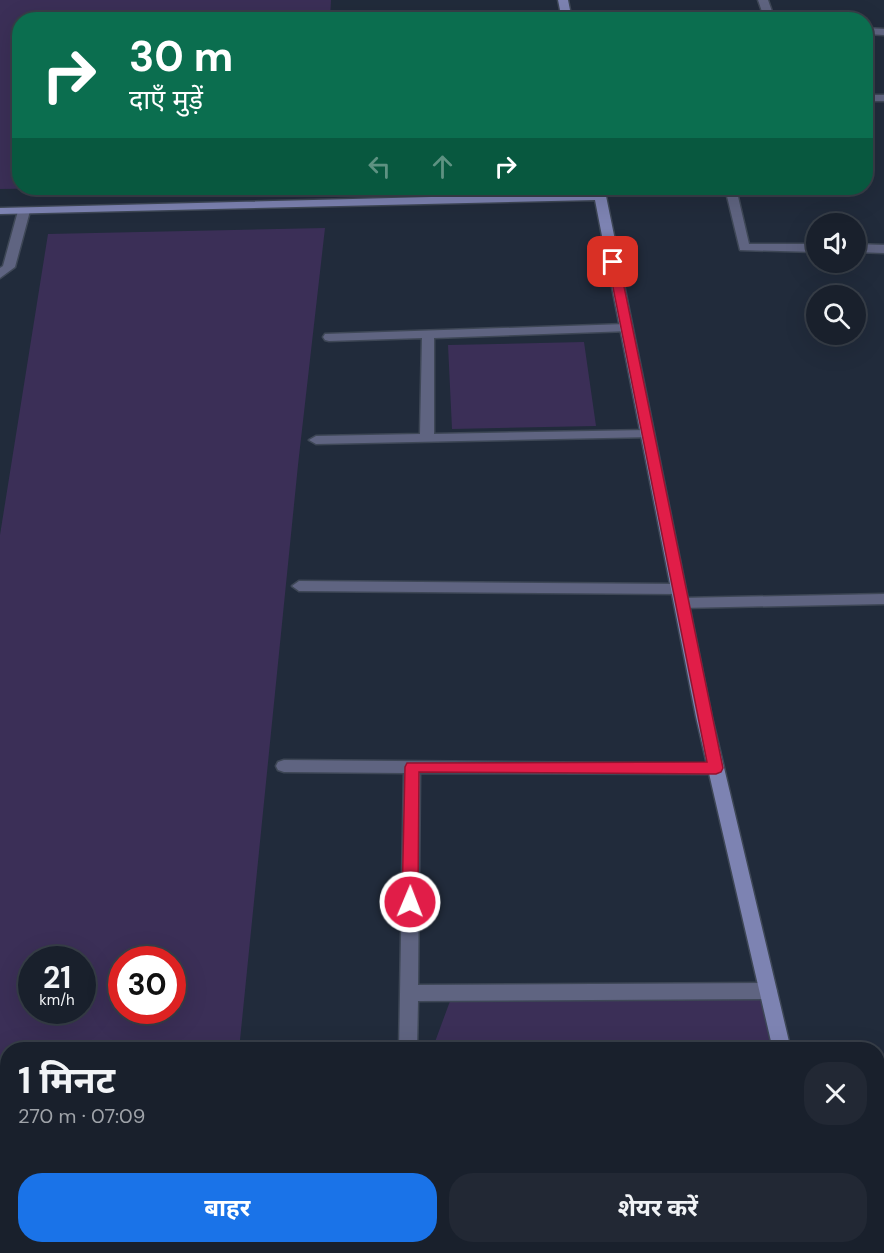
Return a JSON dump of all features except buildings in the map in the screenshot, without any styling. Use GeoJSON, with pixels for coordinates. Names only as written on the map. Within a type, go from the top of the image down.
{"type":"FeatureCollection","features":[{"type":"Feature","properties":{"kind":"street"},"geometry":{"type":"LineString","coordinates":[[0,211],[508,195]]}},
{"type":"Feature","properties":{"kind":"street"},"geometry":{"type":"LineString","coordinates":[[600,195],[679,596],[716,768],[780,1042]]}},
{"type":"Feature","properties":{"kind":"street"},"geometry":{"type":"LineString","coordinates":[[732,195],[744,248],[806,248]]}},
{"type":"Feature","properties":{"kind":"street"},"geometry":{"type":"LineString","coordinates":[[0,274],[9,267],[24,211]]}},
{"type":"Feature","properties":{"kind":"street"},"geometry":{"type":"LineString","coordinates":[[866,248],[884,249]]}},
{"type":"Feature","properties":{"kind":"street"},"geometry":{"type":"LineString","coordinates":[[329,337],[626,328]]}},
{"type":"Feature","properties":{"kind":"street"},"geometry":{"type":"LineString","coordinates":[[427,438],[428,334]]}},
{"type":"Feature","properties":{"kind":"street"},"geometry":{"type":"LineString","coordinates":[[316,440],[647,434]]}},
{"type":"Feature","properties":{"kind":"street"},"geometry":{"type":"LineString","coordinates":[[299,586],[884,599]]}},
{"type":"Feature","properties":{"kind":"street"},"geometry":{"type":"LineString","coordinates":[[284,766],[716,768]]}},
{"type":"Feature","properties":{"kind":"street"},"geometry":{"type":"LineString","coordinates":[[408,1042],[412,767]]}},
{"type":"Feature","properties":{"kind":"street"},"geometry":{"type":"LineString","coordinates":[[409,993],[768,991]]}},
{"type":"Feature","properties":{"kind":"shaded area"},"geometry":{"type":"Polygon","coordinates":[[[0,0],[331,0],[330,12],[12,12],[12,189],[0,189],[0,0]]]}},
{"type":"Feature","properties":{"kind":"shaded area"},"geometry":{"type":"Polygon","coordinates":[[[325,228],[298,465],[240,1042],[0,1042],[0,535],[48,234],[325,228]]]}},
{"type":"Feature","properties":{"kind":"shaded area"},"geometry":{"type":"Polygon","coordinates":[[[584,342],[596,426],[452,429],[448,345],[584,342]]]}},
{"type":"Feature","properties":{"kind":"shaded area"},"geometry":{"type":"Polygon","coordinates":[[[768,991],[779,1042],[435,1042],[453,993],[768,991]]]}},
{"type":"Feature","properties":{"kind":"route"},"geometry":{"type":"LineString","coordinates":[[410,902],[412,767],[716,768],[613,262]]}}]}
